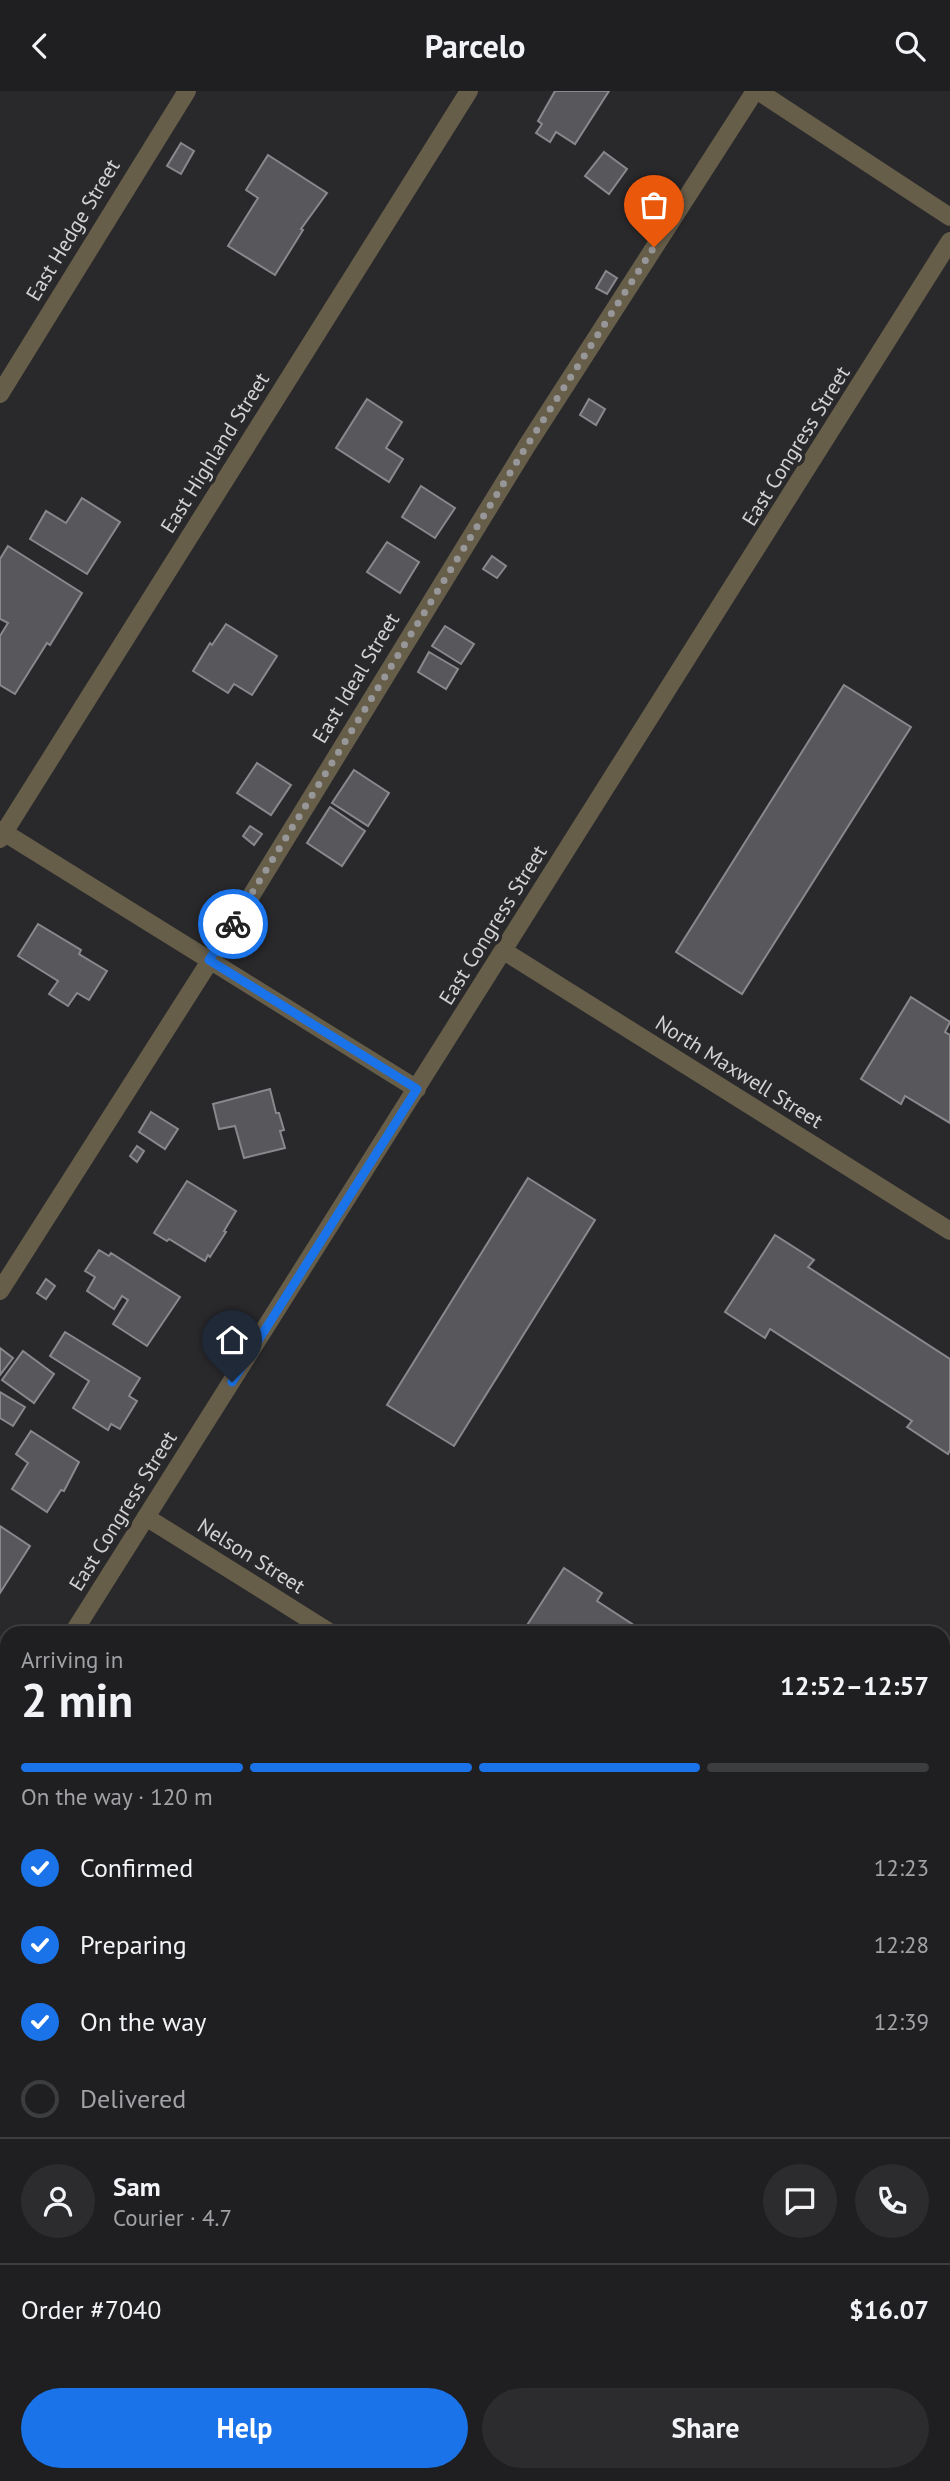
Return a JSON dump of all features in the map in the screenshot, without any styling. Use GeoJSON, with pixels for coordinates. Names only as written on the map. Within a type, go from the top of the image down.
{"type":"FeatureCollection","features":[{"type":"Feature","properties":{"kind":"street","name":"East Hedge Street"},"geometry":{"type":"LineString","coordinates":[[0,394],[187,91]]}},
{"type":"Feature","properties":{"kind":"street","name":"East Highland Street"},"geometry":{"type":"LineString","coordinates":[[1,834],[469,91]]}},
{"type":"Feature","properties":{"kind":"street"},"geometry":{"type":"LineString","coordinates":[[757,91],[950,217]]}},
{"type":"Feature","properties":{"kind":"street","name":"East Ideal Street"},"geometry":{"type":"LineString","coordinates":[[0,1291],[243,909],[526,447],[757,91]]}},
{"type":"Feature","properties":{"kind":"street","name":"East Congress Street"},"geometry":{"type":"LineString","coordinates":[[77,1626],[950,241]]}},
{"type":"Feature","properties":{"kind":"street"},"geometry":{"type":"LineString","coordinates":[[1,834],[417,1089]]}},
{"type":"Feature","properties":{"kind":"street","name":"North Maxwell Street"},"geometry":{"type":"LineString","coordinates":[[504,951],[950,1231]]}},
{"type":"Feature","properties":{"kind":"street","name":"Nelson Street"},"geometry":{"type":"LineString","coordinates":[[146,1517],[320,1626]]}},
{"type":"Feature","properties":{"kind":"building"},"geometry":{"type":"Polygon","coordinates":[[[555,91],[609,91],[575,144],[556,132],[550,142],[536,133],[542,124],[538,121],[555,91]]]}},
{"type":"Feature","properties":{"kind":"building"},"geometry":{"type":"Polygon","coordinates":[[[181,143],[194,151],[181,174],[167,166],[181,143]]]}},
{"type":"Feature","properties":{"kind":"building"},"geometry":{"type":"Polygon","coordinates":[[[604,152],[627,169],[609,194],[585,176],[604,152]]]}},
{"type":"Feature","properties":{"kind":"building"},"geometry":{"type":"Polygon","coordinates":[[[268,155],[327,193],[301,229],[303,230],[275,275],[228,246],[258,198],[246,190],[268,155]]]}},
{"type":"Feature","properties":{"kind":"building"},"geometry":{"type":"Polygon","coordinates":[[[606,271],[617,278],[607,294],[596,288],[606,271]]]}},
{"type":"Feature","properties":{"kind":"building"},"geometry":{"type":"Polygon","coordinates":[[[367,399],[402,422],[386,448],[403,459],[389,482],[336,448],[367,399]]]}},
{"type":"Feature","properties":{"kind":"building"},"geometry":{"type":"Polygon","coordinates":[[[589,399],[605,409],[596,425],[580,415],[589,399]]]}},
{"type":"Feature","properties":{"kind":"building"},"geometry":{"type":"Polygon","coordinates":[[[421,486],[455,508],[435,538],[402,517],[421,486]]]}},
{"type":"Feature","properties":{"kind":"building"},"geometry":{"type":"Polygon","coordinates":[[[82,498],[120,522],[87,574],[30,539],[46,511],[66,523],[82,498]]]}},
{"type":"Feature","properties":{"kind":"building"},"geometry":{"type":"Polygon","coordinates":[[[387,542],[419,562],[400,593],[367,572],[387,542]]]}},
{"type":"Feature","properties":{"kind":"building"},"geometry":{"type":"Polygon","coordinates":[[[8,546],[82,593],[15,694],[0,685],[0,636],[8,623],[0,619],[0,559],[8,546]]]}},
{"type":"Feature","properties":{"kind":"building"},"geometry":{"type":"Polygon","coordinates":[[[492,556],[506,566],[497,578],[483,569],[492,556]]]}},
{"type":"Feature","properties":{"kind":"building"},"geometry":{"type":"Polygon","coordinates":[[[226,624],[277,656],[252,695],[234,684],[228,693],[193,671],[210,643],[212,645],[226,624]]]}},
{"type":"Feature","properties":{"kind":"building"},"geometry":{"type":"Polygon","coordinates":[[[445,626],[474,644],[461,664],[432,646],[445,626]]]}},
{"type":"Feature","properties":{"kind":"building"},"geometry":{"type":"Polygon","coordinates":[[[429,652],[458,669],[446,689],[418,672],[429,652]]]}},
{"type":"Feature","properties":{"kind":"building"},"geometry":{"type":"Polygon","coordinates":[[[844,685],[911,727],[742,994],[676,952],[844,685]]]}},
{"type":"Feature","properties":{"kind":"building"},"geometry":{"type":"Polygon","coordinates":[[[257,763],[291,785],[271,815],[237,793],[257,763]]]}},
{"type":"Feature","properties":{"kind":"building"},"geometry":{"type":"Polygon","coordinates":[[[354,770],[389,793],[368,826],[332,803],[354,770]]]}},
{"type":"Feature","properties":{"kind":"building"},"geometry":{"type":"Polygon","coordinates":[[[330,807],[365,831],[342,866],[307,843],[330,807]]]}},
{"type":"Feature","properties":{"kind":"building"},"geometry":{"type":"Polygon","coordinates":[[[250,826],[262,834],[254,845],[243,836],[250,826]]]}},
{"type":"Feature","properties":{"kind":"building"},"geometry":{"type":"Polygon","coordinates":[[[38,924],[81,950],[79,954],[107,971],[89,1000],[77,993],[68,1006],[49,994],[58,981],[18,956],[38,924]]]}},
{"type":"Feature","properties":{"kind":"building"},"geometry":{"type":"Polygon","coordinates":[[[911,997],[950,1022],[945,1032],[950,1035],[950,1123],[905,1096],[901,1104],[861,1079],[911,997]]]}},
{"type":"Feature","properties":{"kind":"building"},"geometry":{"type":"Polygon","coordinates":[[[270,1089],[284,1130],[280,1131],[285,1148],[244,1158],[235,1126],[219,1129],[213,1104],[270,1089]]]}},
{"type":"Feature","properties":{"kind":"building"},"geometry":{"type":"Polygon","coordinates":[[[151,1112],[178,1129],[165,1149],[139,1132],[151,1112]]]}},
{"type":"Feature","properties":{"kind":"building"},"geometry":{"type":"Polygon","coordinates":[[[137,1146],[144,1151],[137,1162],[130,1156],[137,1146]]]}},
{"type":"Feature","properties":{"kind":"building"},"geometry":{"type":"Polygon","coordinates":[[[528,1178],[595,1220],[454,1446],[387,1405],[528,1178]]]}},
{"type":"Feature","properties":{"kind":"building"},"geometry":{"type":"Polygon","coordinates":[[[187,1181],[236,1211],[224,1231],[226,1232],[205,1261],[154,1233],[187,1181]]]}},
{"type":"Feature","properties":{"kind":"building"},"geometry":{"type":"Polygon","coordinates":[[[775,1235],[814,1260],[808,1267],[950,1359],[948,1454],[907,1427],[912,1421],[770,1329],[765,1338],[725,1312],[775,1235]]]}},
{"type":"Feature","properties":{"kind":"building"},"geometry":{"type":"Polygon","coordinates":[[[99,1250],[109,1256],[111,1253],[180,1297],[147,1346],[113,1324],[128,1300],[122,1296],[114,1309],[87,1291],[95,1277],[85,1271],[99,1250]]]}},
{"type":"Feature","properties":{"kind":"building"},"geometry":{"type":"Polygon","coordinates":[[[46,1279],[55,1286],[46,1299],[37,1293],[46,1279]]]}},
{"type":"Feature","properties":{"kind":"building"},"geometry":{"type":"Polygon","coordinates":[[[65,1332],[140,1378],[129,1396],[137,1401],[120,1429],[111,1424],[108,1430],[73,1408],[89,1381],[50,1356],[65,1332]]]}},
{"type":"Feature","properties":{"kind":"building"},"geometry":{"type":"Polygon","coordinates":[[[0,1348],[13,1358],[0,1375],[0,1348]]]}},
{"type":"Feature","properties":{"kind":"building"},"geometry":{"type":"Polygon","coordinates":[[[23,1351],[54,1374],[34,1403],[2,1380],[23,1351]]]}},
{"type":"Feature","properties":{"kind":"building"},"geometry":{"type":"Polygon","coordinates":[[[0,1392],[25,1407],[13,1426],[0,1418],[0,1392]]]}},
{"type":"Feature","properties":{"kind":"building"},"geometry":{"type":"Polygon","coordinates":[[[31,1431],[79,1462],[64,1491],[61,1490],[47,1512],[12,1489],[28,1463],[16,1454],[31,1431]]]}},
{"type":"Feature","properties":{"kind":"building"},"geometry":{"type":"Polygon","coordinates":[[[0,1526],[30,1546],[0,1593],[0,1526]]]}},
{"type":"Feature","properties":{"kind":"building"},"geometry":{"type":"Polygon","coordinates":[[[564,1568],[602,1593],[597,1601],[635,1626],[527,1626],[564,1568]]]}},
{"type":"Feature","properties":{"kind":"way so far"},"geometry":{"type":"LineString","coordinates":[[233,924],[526,447],[654,247]]}},
{"type":"Feature","properties":{"kind":"route"},"geometry":{"type":"LineString","coordinates":[[232,1382],[417,1089],[209,960],[233,924]]}}]}
